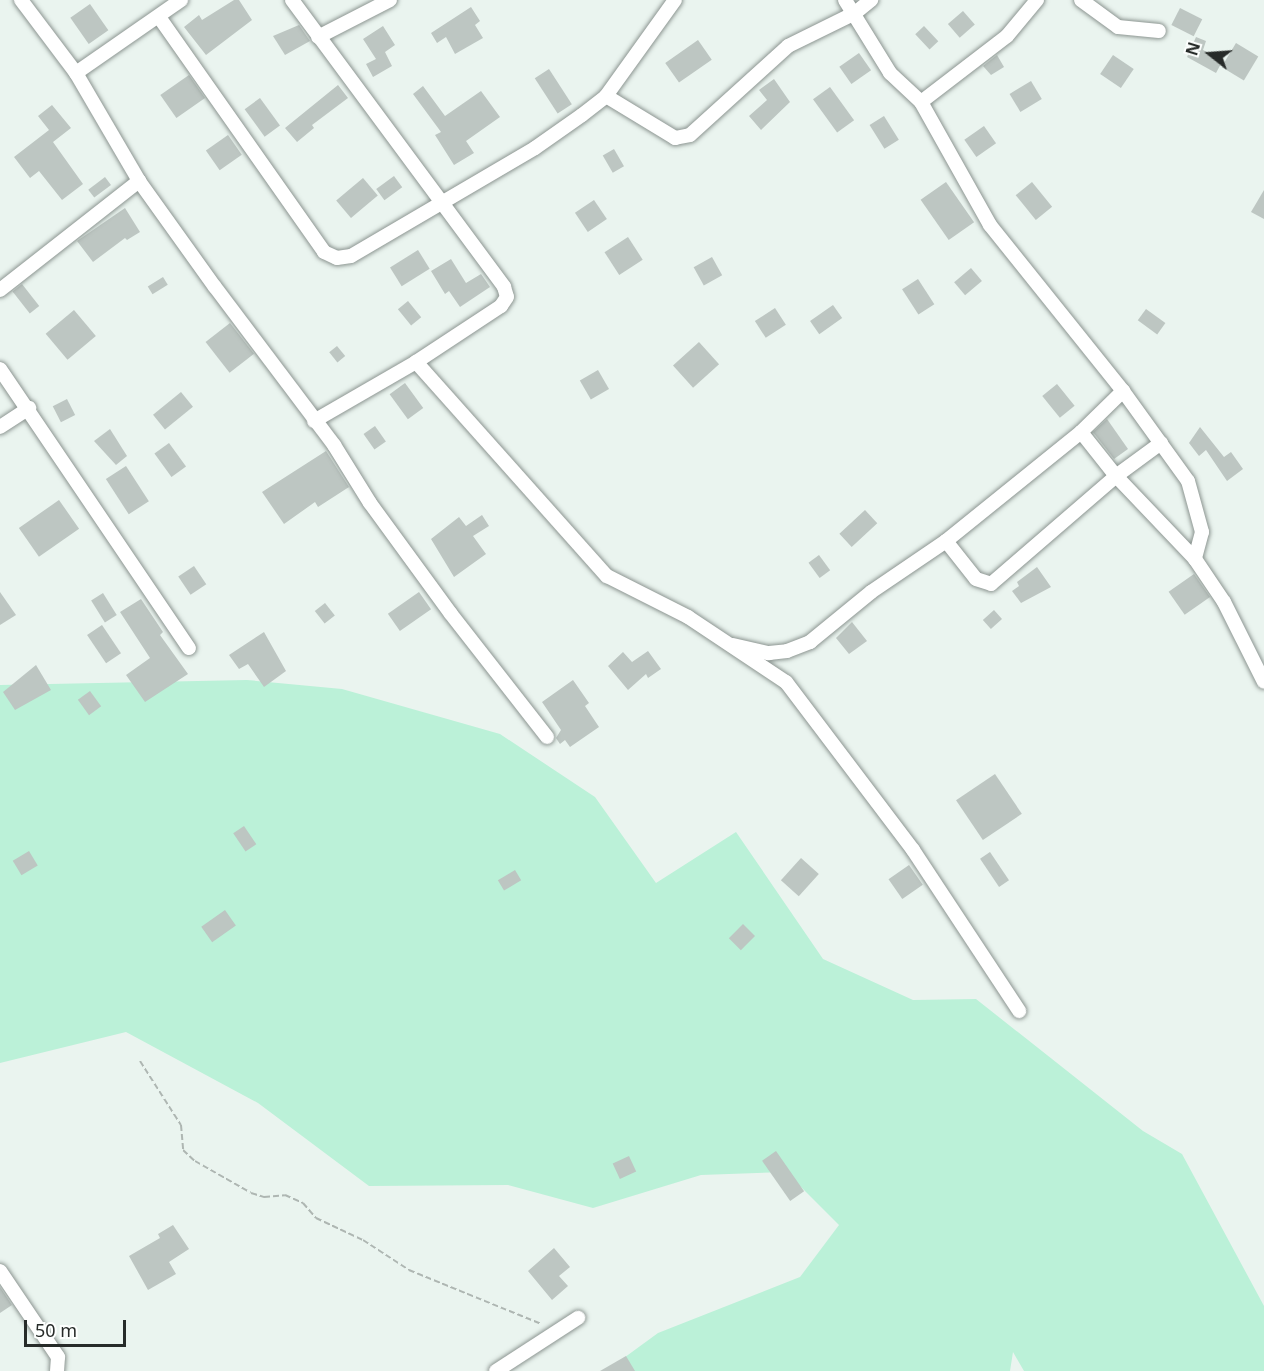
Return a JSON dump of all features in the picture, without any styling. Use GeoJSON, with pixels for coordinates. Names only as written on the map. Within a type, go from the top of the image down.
{"type":"FeatureCollection","features":[{"type":"Feature","properties":{"kind":"street"},"geometry":{"type":"LineString","coordinates":[[21,0],[76,73],[139,181],[451,614],[547,737]]}},
{"type":"Feature","properties":{"kind":"street"},"geometry":{"type":"LineString","coordinates":[[76,73],[181,0]]}},
{"type":"Feature","properties":{"kind":"street"},"geometry":{"type":"LineString","coordinates":[[292,0],[439,203],[504,287],[507,297],[501,306],[416,362],[314,421]]}},
{"type":"Feature","properties":{"kind":"street"},"geometry":{"type":"LineString","coordinates":[[318,37],[390,0]]}},
{"type":"Feature","properties":{"kind":"street"},"geometry":{"type":"LineString","coordinates":[[159,17],[324,252],[337,258],[351,256],[535,148],[606,96],[675,0]]}},
{"type":"Feature","properties":{"kind":"street"},"geometry":{"type":"LineString","coordinates":[[845,0],[890,74],[921,102],[990,225],[1123,391],[1188,481],[1194,495],[1202,532],[1195,559]]}},
{"type":"Feature","properties":{"kind":"street"},"geometry":{"type":"LineString","coordinates":[[606,96],[675,138],[690,135],[788,46],[855,13],[871,0]]}},
{"type":"Feature","properties":{"kind":"street"},"geometry":{"type":"LineString","coordinates":[[921,102],[1007,36],[1037,0]]}},
{"type":"Feature","properties":{"kind":"street"},"geometry":{"type":"LineString","coordinates":[[1081,0],[1118,27],[1159,31]]}},
{"type":"Feature","properties":{"kind":"street"},"geometry":{"type":"LineString","coordinates":[[0,290],[139,181]]}},
{"type":"Feature","properties":{"kind":"street"},"geometry":{"type":"LineString","coordinates":[[416,362],[607,576],[657,605],[688,617],[786,682],[913,850],[1018,1011]]}},
{"type":"Feature","properties":{"kind":"street"},"geometry":{"type":"LineString","coordinates":[[0,369],[29,408],[189,648]]}},
{"type":"Feature","properties":{"kind":"street"},"geometry":{"type":"LineString","coordinates":[[726,643],[769,653],[787,651],[810,642],[871,592],[946,541],[1080,432],[1123,391]]}},
{"type":"Feature","properties":{"kind":"street"},"geometry":{"type":"LineString","coordinates":[[0,427],[29,408]]}},
{"type":"Feature","properties":{"kind":"street"},"geometry":{"type":"LineString","coordinates":[[1080,432],[1116,476],[1195,559],[1224,602],[1264,682]]}},
{"type":"Feature","properties":{"kind":"street"},"geometry":{"type":"LineString","coordinates":[[946,541],[976,579],[991,584],[1116,476],[1161,443]]}},
{"type":"Feature","properties":{"kind":"street"},"geometry":{"type":"LineString","coordinates":[[0,1271],[58,1358],[57,1371]]}},
{"type":"Feature","properties":{"kind":"street"},"geometry":{"type":"LineString","coordinates":[[496,1371],[578,1318]]}},
{"type":"Feature","properties":{"kind":"path"},"geometry":{"type":"LineString","coordinates":[[140,1060],[181,1125],[183,1150],[200,1165],[264,1197],[285,1195],[303,1203],[316,1218],[363,1240],[410,1270],[458,1293],[558,1330]]}},
{"type":"Feature","properties":{"kind":"green space"},"geometry":{"type":"Polygon","coordinates":[[[247,680],[342,689],[500,734],[595,797],[656,883],[736,832],[823,959],[913,1000],[976,999],[1143,1131],[1182,1154],[1264,1306],[1264,1371],[1024,1371],[1013,1352],[1010,1371],[606,1371],[658,1333],[800,1277],[839,1225],[786,1172],[701,1175],[593,1208],[508,1185],[369,1186],[258,1103],[126,1032],[0,1063],[0,685],[247,680]]]}},
{"type":"Feature","properties":{"kind":"building"},"geometry":{"type":"Polygon","coordinates":[[[234,0],[239,0],[252,20],[206,55],[184,27],[199,15],[202,20],[234,0]]]}},
{"type":"Feature","properties":{"kind":"building"},"geometry":{"type":"Polygon","coordinates":[[[90,4],[108,30],[89,44],[70,18],[90,4]]]}},
{"type":"Feature","properties":{"kind":"building"},"geometry":{"type":"Polygon","coordinates":[[[471,7],[480,21],[475,25],[483,38],[455,54],[446,37],[437,43],[431,33],[471,7]]]}},
{"type":"Feature","properties":{"kind":"building"},"geometry":{"type":"Polygon","coordinates":[[[1180,8],[1202,19],[1194,36],[1171,25],[1180,8]]]}},
{"type":"Feature","properties":{"kind":"building"},"geometry":{"type":"Polygon","coordinates":[[[963,11],[975,25],[960,38],[948,24],[963,11]]]}},
{"type":"Feature","properties":{"kind":"building"},"geometry":{"type":"Polygon","coordinates":[[[299,25],[310,41],[285,55],[273,36],[299,25]]]}},
{"type":"Feature","properties":{"kind":"building"},"geometry":{"type":"Polygon","coordinates":[[[383,26],[395,45],[385,52],[392,66],[373,77],[366,64],[376,59],[363,39],[383,26]]]}},
{"type":"Feature","properties":{"kind":"building"},"geometry":{"type":"Polygon","coordinates":[[[924,26],[938,41],[930,50],[915,34],[924,26]]]}},
{"type":"Feature","properties":{"kind":"building"},"geometry":{"type":"Polygon","coordinates":[[[1196,37],[1206,41],[1203,50],[1223,60],[1216,73],[1187,57],[1196,37]]]}},
{"type":"Feature","properties":{"kind":"building"},"geometry":{"type":"Polygon","coordinates":[[[698,40],[712,60],[679,83],[665,63],[698,40]]]}},
{"type":"Feature","properties":{"kind":"building"},"geometry":{"type":"Polygon","coordinates":[[[1236,43],[1258,56],[1244,80],[1222,67],[1236,43]]]}},
{"type":"Feature","properties":{"kind":"building"},"geometry":{"type":"Polygon","coordinates":[[[859,53],[871,70],[851,84],[839,67],[859,53]]]}},
{"type":"Feature","properties":{"kind":"building"},"geometry":{"type":"Polygon","coordinates":[[[997,55],[1004,67],[991,75],[983,66],[997,55]]]}},
{"type":"Feature","properties":{"kind":"building"},"geometry":{"type":"Polygon","coordinates":[[[1113,55],[1134,69],[1121,88],[1100,74],[1113,55]]]}},
{"type":"Feature","properties":{"kind":"building"},"geometry":{"type":"Polygon","coordinates":[[[549,69],[572,104],[558,113],[535,78],[549,69]]]}},
{"type":"Feature","properties":{"kind":"building"},"geometry":{"type":"Polygon","coordinates":[[[189,75],[205,98],[176,118],[160,95],[189,75]]]}},
{"type":"Feature","properties":{"kind":"building"},"geometry":{"type":"Polygon","coordinates":[[[774,79],[790,102],[761,130],[749,116],[767,100],[759,90],[774,79]]]}},
{"type":"Feature","properties":{"kind":"building"},"geometry":{"type":"Polygon","coordinates":[[[1031,81],[1042,99],[1020,112],[1010,94],[1031,81]]]}},
{"type":"Feature","properties":{"kind":"building"},"geometry":{"type":"Polygon","coordinates":[[[338,85],[348,98],[312,125],[314,128],[297,142],[285,128],[338,85]]]}},
{"type":"Feature","properties":{"kind":"building"},"geometry":{"type":"Polygon","coordinates":[[[423,86],[445,116],[481,91],[500,117],[466,141],[474,153],[454,165],[435,135],[441,132],[413,94],[423,86]]]}},
{"type":"Feature","properties":{"kind":"building"},"geometry":{"type":"Polygon","coordinates":[[[830,87],[854,120],[837,133],[813,99],[830,87]]]}},
{"type":"Feature","properties":{"kind":"building"},"geometry":{"type":"Polygon","coordinates":[[[260,98],[280,126],[265,137],[245,109],[260,98]]]}},
{"type":"Feature","properties":{"kind":"building"},"geometry":{"type":"Polygon","coordinates":[[[52,105],[71,128],[53,142],[83,184],[62,200],[39,171],[30,178],[14,157],[49,130],[38,116],[52,105]]]}},
{"type":"Feature","properties":{"kind":"building"},"geometry":{"type":"Polygon","coordinates":[[[884,116],[899,140],[884,149],[870,125],[884,116]]]}},
{"type":"Feature","properties":{"kind":"building"},"geometry":{"type":"Polygon","coordinates":[[[984,126],[996,143],[976,157],[964,140],[984,126]]]}},
{"type":"Feature","properties":{"kind":"building"},"geometry":{"type":"Polygon","coordinates":[[[228,135],[242,155],[220,170],[206,150],[228,135]]]}},
{"type":"Feature","properties":{"kind":"building"},"geometry":{"type":"Polygon","coordinates":[[[614,149],[624,166],[613,173],[603,156],[614,149]]]}},
{"type":"Feature","properties":{"kind":"building"},"geometry":{"type":"Polygon","coordinates":[[[394,176],[402,187],[384,200],[376,189],[394,176]]]}},
{"type":"Feature","properties":{"kind":"building"},"geometry":{"type":"Polygon","coordinates":[[[105,177],[111,185],[94,198],[88,190],[105,177]]]}},
{"type":"Feature","properties":{"kind":"building"},"geometry":{"type":"Polygon","coordinates":[[[363,178],[378,196],[351,218],[336,200],[363,178]]]}},
{"type":"Feature","properties":{"kind":"building"},"geometry":{"type":"Polygon","coordinates":[[[946,182],[974,222],[949,240],[921,200],[946,182]]]}},
{"type":"Feature","properties":{"kind":"building"},"geometry":{"type":"Polygon","coordinates":[[[1032,182],[1052,207],[1036,220],[1016,195],[1032,182]]]}},
{"type":"Feature","properties":{"kind":"building"},"geometry":{"type":"Polygon","coordinates":[[[1264,190],[1264,219],[1251,212],[1264,190]]]}},
{"type":"Feature","properties":{"kind":"building"},"geometry":{"type":"Polygon","coordinates":[[[594,200],[607,219],[588,232],[575,213],[594,200]]]}},
{"type":"Feature","properties":{"kind":"building"},"geometry":{"type":"Polygon","coordinates":[[[125,208],[140,232],[127,240],[125,238],[93,262],[77,241],[125,208]]]}},
{"type":"Feature","properties":{"kind":"building"},"geometry":{"type":"Polygon","coordinates":[[[628,237],[643,260],[619,275],[605,252],[628,237]]]}},
{"type":"Feature","properties":{"kind":"building"},"geometry":{"type":"Polygon","coordinates":[[[418,250],[430,269],[402,286],[390,267],[418,250]]]}},
{"type":"Feature","properties":{"kind":"building"},"geometry":{"type":"Polygon","coordinates":[[[712,257],[722,275],[704,286],[694,267],[712,257]]]}},
{"type":"Feature","properties":{"kind":"building"},"geometry":{"type":"Polygon","coordinates":[[[451,259],[466,283],[481,274],[490,287],[460,307],[449,291],[445,294],[431,271],[451,259]]]}},
{"type":"Feature","properties":{"kind":"building"},"geometry":{"type":"Polygon","coordinates":[[[971,268],[982,281],[965,295],[954,282],[971,268]]]}},
{"type":"Feature","properties":{"kind":"building"},"geometry":{"type":"Polygon","coordinates":[[[163,277],[168,285],[153,294],[148,287],[163,277]]]}},
{"type":"Feature","properties":{"kind":"building"},"geometry":{"type":"Polygon","coordinates":[[[918,279],[934,304],[918,315],[902,289],[918,279]]]}},
{"type":"Feature","properties":{"kind":"building"},"geometry":{"type":"Polygon","coordinates":[[[22,284],[39,306],[30,313],[13,291],[22,284]]]}},
{"type":"Feature","properties":{"kind":"building"},"geometry":{"type":"Polygon","coordinates":[[[408,301],[421,317],[411,326],[398,309],[408,301]]]}},
{"type":"Feature","properties":{"kind":"building"},"geometry":{"type":"Polygon","coordinates":[[[833,305],[842,318],[819,334],[810,321],[833,305]]]}},
{"type":"Feature","properties":{"kind":"building"},"geometry":{"type":"Polygon","coordinates":[[[775,308],[786,325],[766,338],[755,321],[775,308]]]}},
{"type":"Feature","properties":{"kind":"building"},"geometry":{"type":"Polygon","coordinates":[[[1146,309],[1165,323],[1157,334],[1138,320],[1146,309]]]}},
{"type":"Feature","properties":{"kind":"building"},"geometry":{"type":"Polygon","coordinates":[[[74,310],[96,336],[68,360],[46,334],[74,310]]]}},
{"type":"Feature","properties":{"kind":"building"},"geometry":{"type":"Polygon","coordinates":[[[230,323],[254,354],[230,373],[206,342],[230,323]]]}},
{"type":"Feature","properties":{"kind":"building"},"geometry":{"type":"Polygon","coordinates":[[[699,342],[719,364],[693,388],[673,365],[699,342]]]}},
{"type":"Feature","properties":{"kind":"building"},"geometry":{"type":"Polygon","coordinates":[[[337,346],[345,356],[337,362],[329,352],[337,346]]]}},
{"type":"Feature","properties":{"kind":"building"},"geometry":{"type":"Polygon","coordinates":[[[598,370],[609,389],[591,400],[580,381],[598,370]]]}},
{"type":"Feature","properties":{"kind":"building"},"geometry":{"type":"Polygon","coordinates":[[[405,383],[423,408],[408,419],[390,394],[405,383]]]}},
{"type":"Feature","properties":{"kind":"building"},"geometry":{"type":"Polygon","coordinates":[[[1057,384],[1075,406],[1060,418],[1042,396],[1057,384]]]}},
{"type":"Feature","properties":{"kind":"building"},"geometry":{"type":"Polygon","coordinates":[[[181,392],[193,407],[165,429],[153,415],[181,392]]]}},
{"type":"Feature","properties":{"kind":"building"},"geometry":{"type":"Polygon","coordinates":[[[67,399],[75,415],[61,422],[53,406],[67,399]]]}},
{"type":"Feature","properties":{"kind":"building"},"geometry":{"type":"Polygon","coordinates":[[[1107,419],[1128,449],[1114,459],[1093,432],[1107,419]]]}},
{"type":"Feature","properties":{"kind":"building"},"geometry":{"type":"Polygon","coordinates":[[[375,426],[386,442],[374,450],[364,434],[375,426]]]}},
{"type":"Feature","properties":{"kind":"building"},"geometry":{"type":"Polygon","coordinates":[[[1200,427],[1224,457],[1231,452],[1243,469],[1227,481],[1206,450],[1199,456],[1189,443],[1200,427]]]}},
{"type":"Feature","properties":{"kind":"building"},"geometry":{"type":"Polygon","coordinates":[[[110,429],[127,456],[116,465],[94,441],[110,429]]]}},
{"type":"Feature","properties":{"kind":"building"},"geometry":{"type":"Polygon","coordinates":[[[169,443],[186,466],[171,477],[154,454],[169,443]]]}},
{"type":"Feature","properties":{"kind":"building"},"geometry":{"type":"Polygon","coordinates":[[[326,451],[349,487],[318,507],[315,502],[284,524],[262,492],[326,451]]]}},
{"type":"Feature","properties":{"kind":"building"},"geometry":{"type":"Polygon","coordinates":[[[126,466],[149,501],[129,514],[106,479],[126,466]]]}},
{"type":"Feature","properties":{"kind":"building"},"geometry":{"type":"Polygon","coordinates":[[[59,500],[79,529],[39,557],[19,528],[59,500]]]}},
{"type":"Feature","properties":{"kind":"building"},"geometry":{"type":"Polygon","coordinates":[[[865,510],[877,523],[852,547],[839,534],[865,510]]]}},
{"type":"Feature","properties":{"kind":"building"},"geometry":{"type":"Polygon","coordinates":[[[482,515],[489,526],[473,536],[486,554],[454,577],[431,539],[459,517],[466,526],[482,515]]]}},
{"type":"Feature","properties":{"kind":"building"},"geometry":{"type":"Polygon","coordinates":[[[819,555],[830,570],[820,578],[808,563],[819,555]]]}},
{"type":"Feature","properties":{"kind":"building"},"geometry":{"type":"Polygon","coordinates":[[[194,566],[206,584],[191,595],[178,577],[194,566]]]}},
{"type":"Feature","properties":{"kind":"building"},"geometry":{"type":"Polygon","coordinates":[[[1037,567],[1051,587],[1021,603],[1012,591],[1019,586],[1017,582],[1037,567]]]}},
{"type":"Feature","properties":{"kind":"building"},"geometry":{"type":"Polygon","coordinates":[[[1194,574],[1210,597],[1185,615],[1169,592],[1194,574]]]}},
{"type":"Feature","properties":{"kind":"building"},"geometry":{"type":"Polygon","coordinates":[[[0,592],[16,615],[0,625],[0,592]]]}},
{"type":"Feature","properties":{"kind":"building"},"geometry":{"type":"Polygon","coordinates":[[[419,592],[431,609],[400,631],[388,614],[419,592]]]}},
{"type":"Feature","properties":{"kind":"building"},"geometry":{"type":"Polygon","coordinates":[[[103,593],[117,615],[105,622],[91,600],[103,593]]]}},
{"type":"Feature","properties":{"kind":"building"},"geometry":{"type":"Polygon","coordinates":[[[141,599],[163,632],[160,635],[188,674],[145,702],[126,675],[150,658],[120,612],[141,599]]]}},
{"type":"Feature","properties":{"kind":"building"},"geometry":{"type":"Polygon","coordinates":[[[325,603],[335,616],[325,624],[315,611],[325,603]]]}},
{"type":"Feature","properties":{"kind":"building"},"geometry":{"type":"Polygon","coordinates":[[[994,610],[1002,619],[991,629],[983,620],[994,610]]]}},
{"type":"Feature","properties":{"kind":"building"},"geometry":{"type":"Polygon","coordinates":[[[852,622],[867,641],[849,654],[836,638],[852,622]]]}},
{"type":"Feature","properties":{"kind":"building"},"geometry":{"type":"Polygon","coordinates":[[[102,625],[121,653],[106,663],[87,635],[102,625]]]}},
{"type":"Feature","properties":{"kind":"building"},"geometry":{"type":"Polygon","coordinates":[[[264,632],[286,671],[264,687],[248,664],[239,669],[229,655],[264,632]]]}},
{"type":"Feature","properties":{"kind":"building"},"geometry":{"type":"Polygon","coordinates":[[[648,651],[661,669],[648,678],[646,674],[628,690],[608,666],[623,652],[632,662],[648,651]]]}},
{"type":"Feature","properties":{"kind":"building"},"geometry":{"type":"Polygon","coordinates":[[[36,665],[51,690],[15,710],[3,692],[36,665]]]}},
{"type":"Feature","properties":{"kind":"building"},"geometry":{"type":"Polygon","coordinates":[[[573,680],[589,703],[585,706],[599,727],[570,747],[565,740],[560,744],[556,738],[561,730],[542,702],[573,680]]]}},
{"type":"Feature","properties":{"kind":"building"},"geometry":{"type":"Polygon","coordinates":[[[90,691],[101,706],[89,715],[78,700],[90,691]]]}},
{"type":"Feature","properties":{"kind":"building"},"geometry":{"type":"Polygon","coordinates":[[[995,774],[1022,814],[983,840],[956,800],[995,774]]]}},
{"type":"Feature","properties":{"kind":"building"},"geometry":{"type":"Polygon","coordinates":[[[244,826],[256,844],[246,852],[233,833],[244,826]]]}},
{"type":"Feature","properties":{"kind":"building"},"geometry":{"type":"Polygon","coordinates":[[[29,851],[38,866],[21,875],[13,861],[29,851]]]}},
{"type":"Feature","properties":{"kind":"building"},"geometry":{"type":"Polygon","coordinates":[[[990,852],[1009,880],[999,887],[980,859],[990,852]]]}},
{"type":"Feature","properties":{"kind":"building"},"geometry":{"type":"Polygon","coordinates":[[[801,858],[819,874],[799,896],[781,880],[801,858]]]}},
{"type":"Feature","properties":{"kind":"building"},"geometry":{"type":"Polygon","coordinates":[[[909,865],[923,885],[902,899],[889,879],[909,865]]]}},
{"type":"Feature","properties":{"kind":"building"},"geometry":{"type":"Polygon","coordinates":[[[515,870],[521,880],[504,891],[498,880],[515,870]]]}},
{"type":"Feature","properties":{"kind":"building"},"geometry":{"type":"Polygon","coordinates":[[[225,910],[236,926],[212,942],[201,927],[225,910]]]}},
{"type":"Feature","properties":{"kind":"building"},"geometry":{"type":"Polygon","coordinates":[[[743,924],[755,936],[741,950],[729,938],[743,924]]]}},
{"type":"Feature","properties":{"kind":"building"},"geometry":{"type":"Polygon","coordinates":[[[776,1151],[804,1191],[790,1201],[762,1161],[776,1151]]]}},
{"type":"Feature","properties":{"kind":"building"},"geometry":{"type":"Polygon","coordinates":[[[629,1156],[636,1171],[620,1179],[613,1164],[629,1156]]]}},
{"type":"Feature","properties":{"kind":"building"},"geometry":{"type":"Polygon","coordinates":[[[173,1225],[189,1249],[169,1262],[176,1274],[148,1290],[129,1256],[160,1238],[158,1234],[173,1225]]]}},
{"type":"Feature","properties":{"kind":"building"},"geometry":{"type":"Polygon","coordinates":[[[554,1248],[570,1267],[559,1276],[568,1286],[552,1300],[528,1271],[554,1248]]]}},
{"type":"Feature","properties":{"kind":"building"},"geometry":{"type":"Polygon","coordinates":[[[0,1287],[12,1305],[0,1313],[0,1287]]]}},
{"type":"Feature","properties":{"kind":"building"},"geometry":{"type":"Polygon","coordinates":[[[626,1356],[635,1371],[600,1371],[626,1356]]]}}]}
